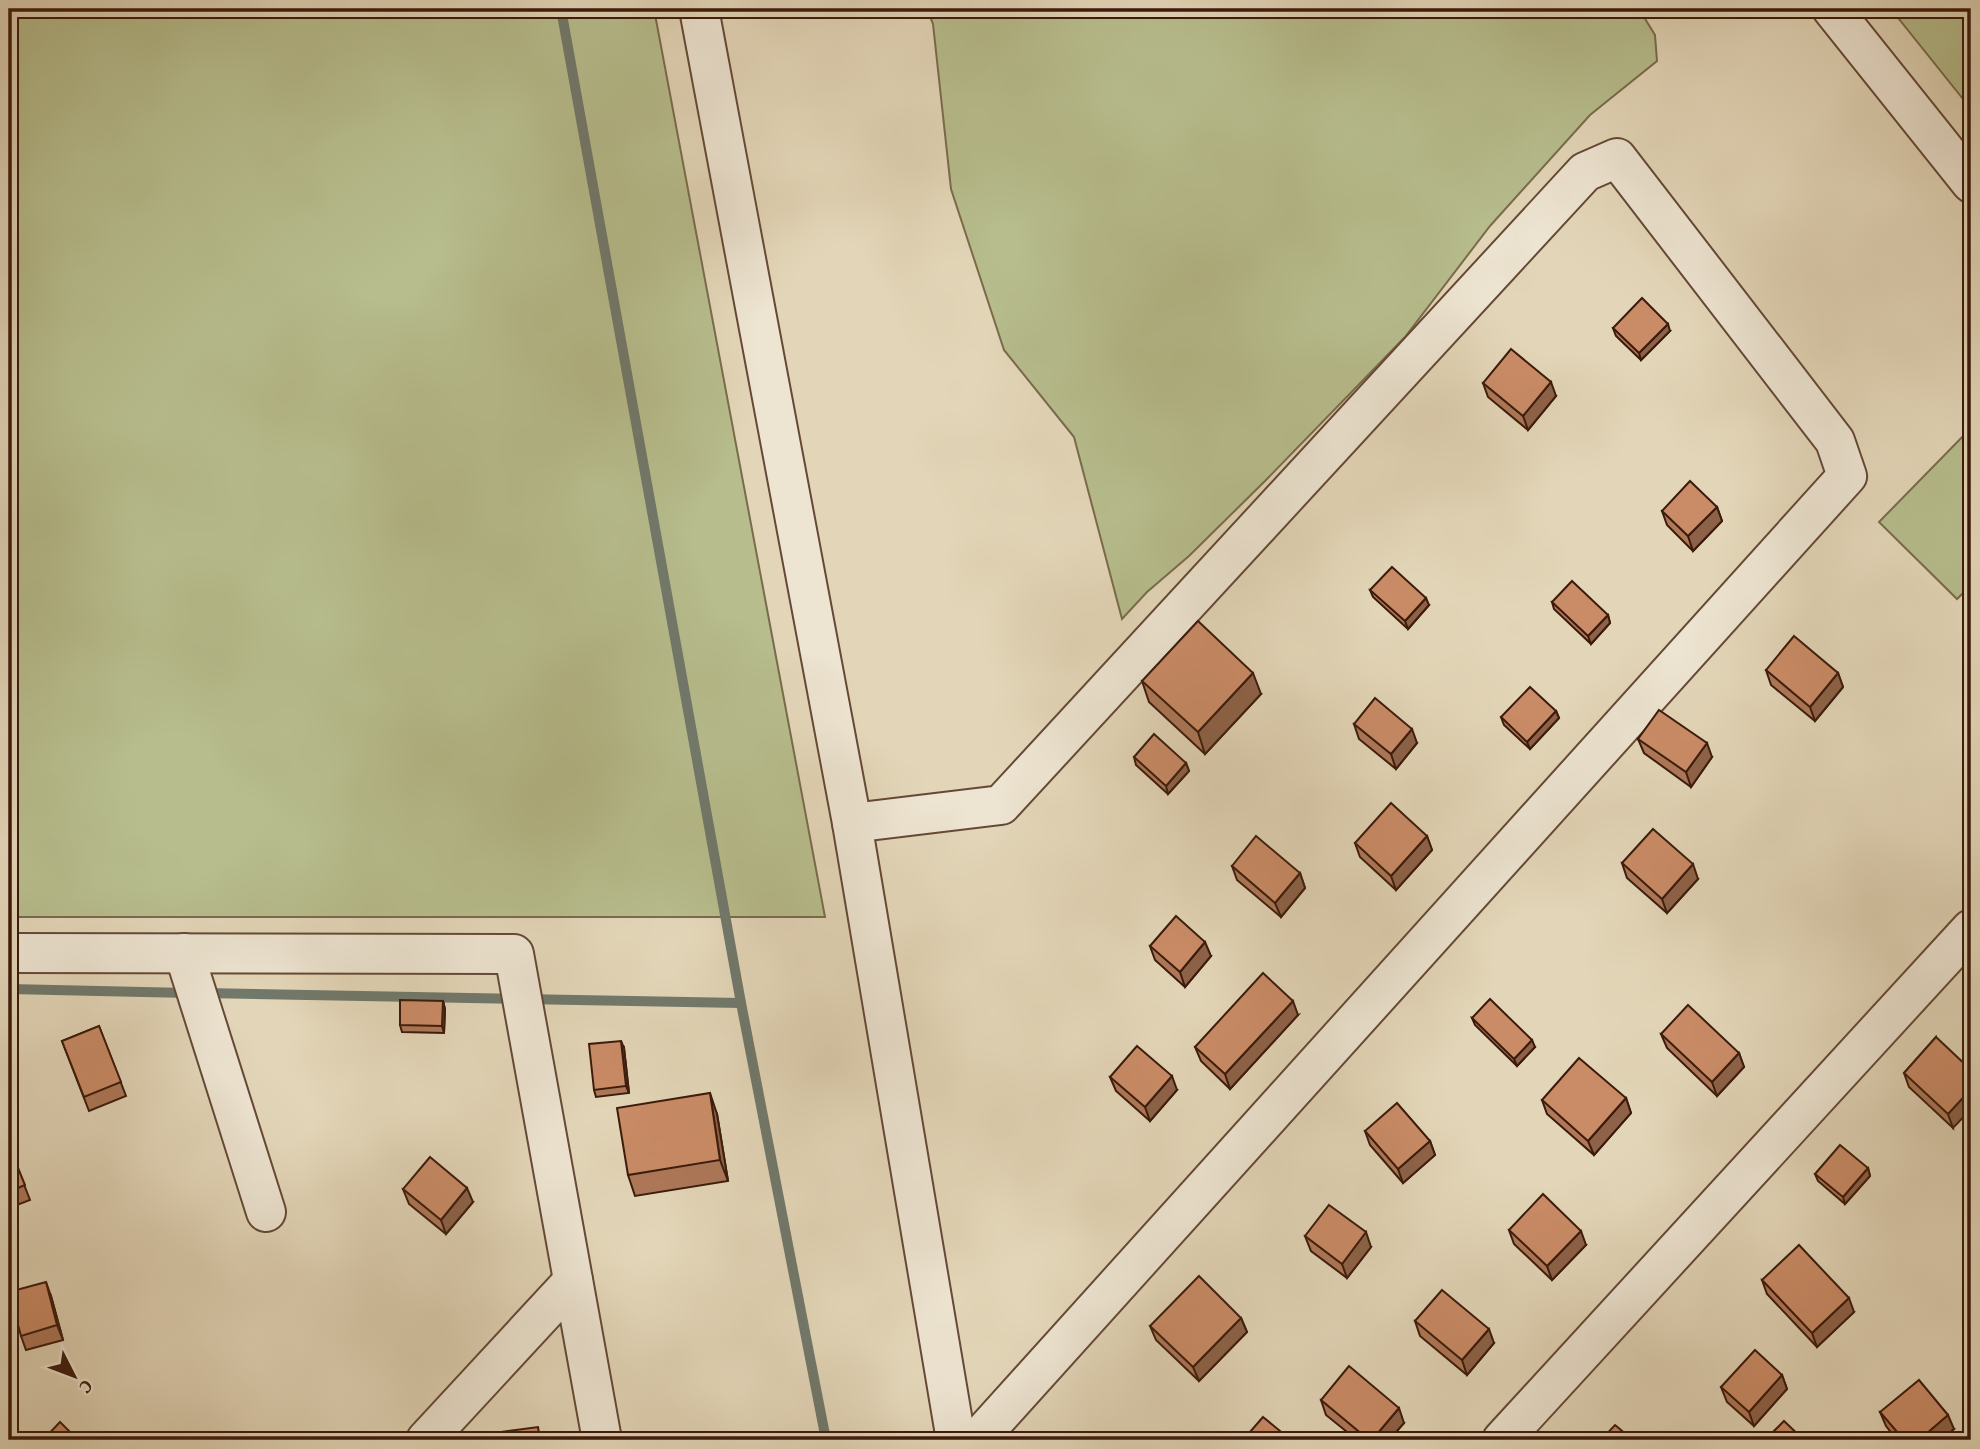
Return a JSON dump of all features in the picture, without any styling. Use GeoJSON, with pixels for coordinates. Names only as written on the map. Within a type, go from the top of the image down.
{"type":"FeatureCollection","features":[{"type":"Feature","properties":{"kind":"street"},"geometry":{"type":"LineString","coordinates":[[699,9],[852,823],[956,1440]]}},
{"type":"Feature","properties":{"kind":"street"},"geometry":{"type":"LineString","coordinates":[[1832,9],[1971,183]]}},
{"type":"Feature","properties":{"kind":"street"},"geometry":{"type":"LineString","coordinates":[[852,823],[1001,806],[1585,172],[1617,158],[1835,441],[1847,475],[977,1440]]}},
{"type":"Feature","properties":{"kind":"street"},"geometry":{"type":"LineString","coordinates":[[1502,1440],[1971,929]]}},
{"type":"Feature","properties":{"kind":"street"},"geometry":{"type":"LineString","coordinates":[[9,953],[514,954],[602,1440]]}},
{"type":"Feature","properties":{"kind":"street"},"geometry":{"type":"LineString","coordinates":[[184,953],[266,1212]]}},
{"type":"Feature","properties":{"kind":"street"},"geometry":{"type":"LineString","coordinates":[[426,1440],[573,1280]]}},
{"type":"Feature","properties":{"kind":"green space"},"geometry":{"type":"Polygon","coordinates":[[[9,9],[654,9],[825,917],[9,917],[9,9]]]}},
{"type":"Feature","properties":{"kind":"green space"},"geometry":{"type":"Polygon","coordinates":[[[927,9],[1639,9],[1655,35],[1657,61],[1590,115],[1490,226],[1405,337],[1266,480],[1122,619],[1074,437],[1004,350],[951,189],[933,24],[927,9]]]}},
{"type":"Feature","properties":{"kind":"green space"},"geometry":{"type":"Polygon","coordinates":[[[1891,9],[1971,9],[1971,109],[1891,9]]]}},
{"type":"Feature","properties":{"kind":"green space"},"geometry":{"type":"Polygon","coordinates":[[[1971,428],[1971,585],[1957,599],[1879,522],[1971,428]]]}},
{"type":"Feature","properties":{"kind":"building"},"geometry":{"type":"Polygon","coordinates":[[[1642,298],[1668,324],[1639,353],[1613,328],[1642,298]]]}},
{"type":"Feature","properties":{"kind":"building"},"geometry":{"type":"Polygon","coordinates":[[[1511,349],[1551,382],[1523,416],[1483,383],[1511,349]]]}},
{"type":"Feature","properties":{"kind":"building"},"geometry":{"type":"Polygon","coordinates":[[[1690,481],[1717,507],[1688,536],[1662,511],[1690,481]]]}},
{"type":"Feature","properties":{"kind":"building"},"geometry":{"type":"Polygon","coordinates":[[[1392,567],[1426,598],[1405,621],[1370,590],[1392,567]]]}},
{"type":"Feature","properties":{"kind":"building"},"geometry":{"type":"Polygon","coordinates":[[[1572,581],[1608,615],[1588,636],[1552,602],[1572,581]]]}},
{"type":"Feature","properties":{"kind":"building"},"geometry":{"type":"Polygon","coordinates":[[[1198,621],[1253,673],[1198,732],[1142,681],[1198,621]]]}},
{"type":"Feature","properties":{"kind":"building"},"geometry":{"type":"Polygon","coordinates":[[[1794,636],[1838,673],[1810,707],[1766,670],[1794,636]]]}},
{"type":"Feature","properties":{"kind":"building"},"geometry":{"type":"Polygon","coordinates":[[[1530,687],[1556,711],[1527,742],[1501,717],[1530,687]]]}},
{"type":"Feature","properties":{"kind":"building"},"geometry":{"type":"Polygon","coordinates":[[[1375,698],[1412,729],[1391,754],[1354,724],[1375,698]]]}},
{"type":"Feature","properties":{"kind":"building"},"geometry":{"type":"Polygon","coordinates":[[[1659,710],[1707,743],[1686,772],[1638,739],[1659,710]]]}},
{"type":"Feature","properties":{"kind":"building"},"geometry":{"type":"Polygon","coordinates":[[[1154,734],[1186,763],[1166,786],[1134,757],[1154,734]]]}},
{"type":"Feature","properties":{"kind":"building"},"geometry":{"type":"Polygon","coordinates":[[[1391,803],[1427,836],[1391,876],[1355,843],[1391,803]]]}},
{"type":"Feature","properties":{"kind":"building"},"geometry":{"type":"Polygon","coordinates":[[[1653,829],[1693,864],[1662,899],[1622,863],[1653,829]]]}},
{"type":"Feature","properties":{"kind":"building"},"geometry":{"type":"Polygon","coordinates":[[[1256,836],[1300,873],[1275,903],[1232,866],[1256,836]]]}},
{"type":"Feature","properties":{"kind":"building"},"geometry":{"type":"Polygon","coordinates":[[[1176,916],[1205,942],[1180,972],[1150,946],[1176,916]]]}},
{"type":"Feature","properties":{"kind":"building"},"geometry":{"type":"Polygon","coordinates":[[[1263,973],[1293,1001],[1225,1074],[1195,1047],[1263,973]]]}},
{"type":"Feature","properties":{"kind":"building"},"geometry":{"type":"Polygon","coordinates":[[[1490,999],[1532,1040],[1514,1059],[1472,1018],[1490,999]]]}},
{"type":"Feature","properties":{"kind":"building"},"geometry":{"type":"Polygon","coordinates":[[[400,1000],[443,1001],[442,1026],[400,1025],[400,1000]]]}},
{"type":"Feature","properties":{"kind":"building"},"geometry":{"type":"Polygon","coordinates":[[[1688,1005],[1739,1053],[1712,1082],[1661,1034],[1688,1005]]]}},
{"type":"Feature","properties":{"kind":"building"},"geometry":{"type":"Polygon","coordinates":[[[99,1026],[121,1082],[84,1097],[62,1041],[99,1026]]]}},
{"type":"Feature","properties":{"kind":"building"},"geometry":{"type":"Polygon","coordinates":[[[1936,1037],[1971,1070],[1971,1089],[1948,1114],[1904,1073],[1936,1037]]]}},
{"type":"Feature","properties":{"kind":"building"},"geometry":{"type":"Polygon","coordinates":[[[621,1041],[626,1086],[594,1090],[589,1044],[621,1041]]]}},
{"type":"Feature","properties":{"kind":"building"},"geometry":{"type":"Polygon","coordinates":[[[1137,1046],[1172,1076],[1145,1107],[1110,1077],[1137,1046]]]}},
{"type":"Feature","properties":{"kind":"building"},"geometry":{"type":"Polygon","coordinates":[[[1579,1058],[1626,1098],[1588,1141],[1542,1100],[1579,1058]]]}},
{"type":"Feature","properties":{"kind":"building"},"geometry":{"type":"Polygon","coordinates":[[[710,1093],[720,1160],[628,1175],[617,1108],[710,1093]]]}},
{"type":"Feature","properties":{"kind":"building"},"geometry":{"type":"Polygon","coordinates":[[[1397,1103],[1430,1141],[1398,1169],[1365,1131],[1397,1103]]]}},
{"type":"Feature","properties":{"kind":"building"},"geometry":{"type":"Polygon","coordinates":[[[1840,1145],[1868,1168],[1843,1197],[1815,1174],[1840,1145]]]}},
{"type":"Feature","properties":{"kind":"building"},"geometry":{"type":"Polygon","coordinates":[[[9,1146],[25,1185],[9,1192],[9,1146]]]}},
{"type":"Feature","properties":{"kind":"building"},"geometry":{"type":"Polygon","coordinates":[[[430,1157],[467,1188],[441,1220],[403,1189],[430,1157]]]}},
{"type":"Feature","properties":{"kind":"building"},"geometry":{"type":"Polygon","coordinates":[[[1543,1194],[1581,1231],[1547,1266],[1509,1230],[1543,1194]]]}},
{"type":"Feature","properties":{"kind":"building"},"geometry":{"type":"Polygon","coordinates":[[[1329,1205],[1366,1232],[1342,1264],[1305,1236],[1329,1205]]]}},
{"type":"Feature","properties":{"kind":"building"},"geometry":{"type":"Polygon","coordinates":[[[1799,1245],[1849,1298],[1812,1333],[1762,1280],[1799,1245]]]}},
{"type":"Feature","properties":{"kind":"building"},"geometry":{"type":"Polygon","coordinates":[[[1199,1276],[1241,1318],[1193,1367],[1150,1326],[1199,1276]]]}},
{"type":"Feature","properties":{"kind":"building"},"geometry":{"type":"Polygon","coordinates":[[[46,1282],[57,1325],[21,1336],[9,1292],[46,1282]]]}},
{"type":"Feature","properties":{"kind":"building"},"geometry":{"type":"Polygon","coordinates":[[[1442,1290],[1489,1329],[1462,1360],[1415,1321],[1442,1290]]]}},
{"type":"Feature","properties":{"kind":"building"},"geometry":{"type":"Polygon","coordinates":[[[1755,1350],[1782,1375],[1749,1412],[1721,1387],[1755,1350]]]}},
{"type":"Feature","properties":{"kind":"building"},"geometry":{"type":"Polygon","coordinates":[[[1349,1366],[1399,1408],[1372,1440],[1321,1400],[1349,1366]]]}},
{"type":"Feature","properties":{"kind":"building"},"geometry":{"type":"Polygon","coordinates":[[[1919,1380],[1948,1415],[1919,1440],[1904,1440],[1880,1412],[1919,1380]]]}},
{"type":"Feature","properties":{"kind":"building"},"geometry":{"type":"Polygon","coordinates":[[[1263,1417],[1291,1440],[1243,1440],[1263,1417]]]}},
{"type":"Feature","properties":{"kind":"building"},"geometry":{"type":"Polygon","coordinates":[[[1784,1421],[1804,1440],[1765,1440],[1784,1421]]]}},
{"type":"Feature","properties":{"kind":"building"},"geometry":{"type":"Polygon","coordinates":[[[60,1422],[78,1440],[43,1440],[60,1422]]]}},
{"type":"Feature","properties":{"kind":"building"},"geometry":{"type":"Polygon","coordinates":[[[1615,1425],[1633,1440],[1601,1440],[1615,1425]]]}},
{"type":"Feature","properties":{"kind":"building"},"geometry":{"type":"Polygon","coordinates":[[[538,1427],[540,1440],[501,1440],[500,1432],[538,1427]]]}},
{"type":"Feature","properties":{"kind":"waterway"},"geometry":{"type":"LineString","coordinates":[[561,9],[741,1003],[826,1440]]}},
{"type":"Feature","properties":{"kind":"waterway"},"geometry":{"type":"LineString","coordinates":[[9,989],[188,993]]}},
{"type":"Feature","properties":{"kind":"waterway"},"geometry":{"type":"LineString","coordinates":[[204,993],[741,1003]]}}]}
